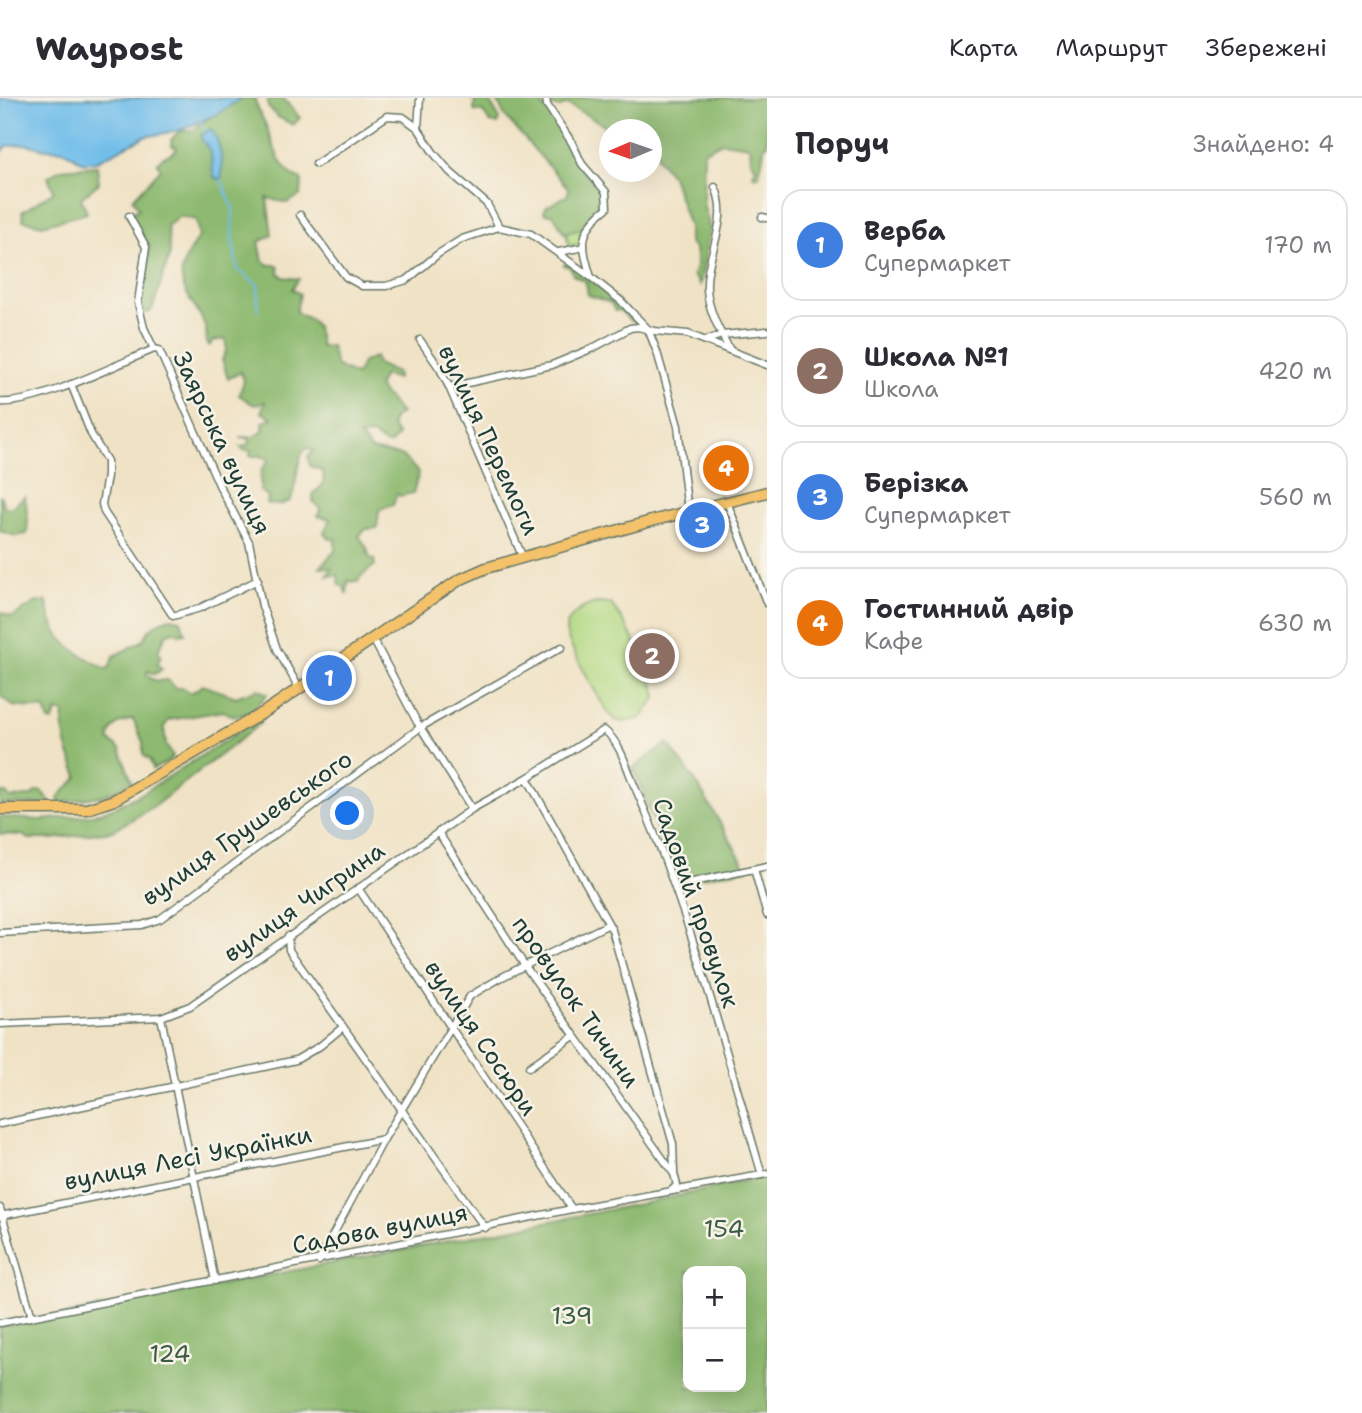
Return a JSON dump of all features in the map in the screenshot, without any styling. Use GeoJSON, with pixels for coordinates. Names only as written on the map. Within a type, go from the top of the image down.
{"type":"FeatureCollection","features":[{"type":"Feature","properties":{"kind":"main road"},"geometry":{"type":"LineString","coordinates":[[0,809],[87,809],[114,800],[266,711],[459,580],[486,568],[767,492]]}},
{"type":"Feature","properties":{"kind":"street"},"geometry":{"type":"LineString","coordinates":[[418,128],[420,98]]}},
{"type":"Feature","properties":{"kind":"street"},"geometry":{"type":"LineString","coordinates":[[546,98],[547,105],[572,143],[582,164],[606,192],[607,208],[590,222],[585,233],[584,247],[591,276]]}},
{"type":"Feature","properties":{"kind":"street"},"geometry":{"type":"LineString","coordinates":[[316,164],[387,116],[403,117],[418,128],[450,172],[487,204],[499,227]]}},
{"type":"Feature","properties":{"kind":"street"},"geometry":{"type":"LineString","coordinates":[[715,187],[719,196],[720,217],[707,288],[713,312],[732,352]]}},
{"type":"Feature","properties":{"kind":"street"},"geometry":{"type":"LineString","coordinates":[[300,215],[346,277],[362,286],[386,286],[407,280],[438,254],[462,239],[499,227],[531,234],[591,276],[648,329],[678,426],[688,512]]}},
{"type":"Feature","properties":{"kind":"street","name":"Заярська вулиця"},"geometry":{"type":"LineString","coordinates":[[129,216],[146,247],[138,303],[144,328],[154,349],[159,350],[169,370],[220,487],[249,542],[262,606],[277,649],[299,688]]}},
{"type":"Feature","properties":{"kind":"street"},"geometry":{"type":"LineString","coordinates":[[559,252],[584,247]]}},
{"type":"Feature","properties":{"kind":"street"},"geometry":{"type":"LineString","coordinates":[[449,387],[544,367],[593,348],[630,328],[688,334],[767,365]]}},
{"type":"Feature","properties":{"kind":"street"},"geometry":{"type":"LineString","coordinates":[[707,340],[722,335],[767,331]]}},
{"type":"Feature","properties":{"kind":"street","name":"вулиця Перемоги"},"geometry":{"type":"LineString","coordinates":[[420,340],[449,387],[523,558]]}},
{"type":"Feature","properties":{"kind":"street"},"geometry":{"type":"LineString","coordinates":[[0,402],[18,401],[71,384],[154,349]]}},
{"type":"Feature","properties":{"kind":"street"},"geometry":{"type":"LineString","coordinates":[[71,384],[91,435],[107,461],[102,504],[104,512],[173,616],[200,608],[258,580]]}},
{"type":"Feature","properties":{"kind":"street"},"geometry":{"type":"LineString","coordinates":[[727,502],[767,604]]}},
{"type":"Feature","properties":{"kind":"street"},"geometry":{"type":"LineString","coordinates":[[373,639],[421,727],[472,808]]}},
{"type":"Feature","properties":{"kind":"street","name":"вулиця Грушевського"},"geometry":{"type":"LineString","coordinates":[[0,933],[142,925],[160,919],[421,727],[562,647]]}},
{"type":"Feature","properties":{"kind":"street","name":"вулиця Чигрина"},"geometry":{"type":"LineString","coordinates":[[0,1024],[161,1017],[190,1006],[472,808],[527,778],[604,730]]}},
{"type":"Feature","properties":{"kind":"street","name":"Садовий провулок"},"geometry":{"type":"LineString","coordinates":[[604,730],[617,747],[675,886],[765,1174]]}},
{"type":"Feature","properties":{"kind":"street"},"geometry":{"type":"LineString","coordinates":[[527,778],[612,930],[673,1144],[677,1185],[670,1193]]}},
{"type":"Feature","properties":{"kind":"street","name":"провулок Тичини"},"geometry":{"type":"LineString","coordinates":[[438,832],[525,966],[674,1174]]}},
{"type":"Feature","properties":{"kind":"street"},"geometry":{"type":"LineString","coordinates":[[675,886],[767,866]]}},
{"type":"Feature","properties":{"kind":"street"},"geometry":{"type":"LineString","coordinates":[[754,869],[767,915]]}},
{"type":"Feature","properties":{"kind":"street","name":"вулиця Сосюри"},"geometry":{"type":"LineString","coordinates":[[358,888],[572,1209]]}},
{"type":"Feature","properties":{"kind":"street"},"geometry":{"type":"LineString","coordinates":[[319,1261],[401,1109],[470,996],[607,925]]}},
{"type":"Feature","properties":{"kind":"street"},"geometry":{"type":"LineString","coordinates":[[288,936],[289,950],[485,1228]]}},
{"type":"Feature","properties":{"kind":"street"},"geometry":{"type":"LineString","coordinates":[[161,1017],[215,1281]]}},
{"type":"Feature","properties":{"kind":"street"},"geometry":{"type":"LineString","coordinates":[[0,1124],[296,1060],[320,1046],[343,1027]]}},
{"type":"Feature","properties":{"kind":"street"},"geometry":{"type":"LineString","coordinates":[[529,1067],[574,1036]]}},
{"type":"Feature","properties":{"kind":"street","name":"вулиця Лесі Українки"},"geometry":{"type":"LineString","coordinates":[[1,1216],[193,1175],[384,1139]]}},
{"type":"Feature","properties":{"kind":"street","name":"Садова вулиця"},"geometry":{"type":"LineString","coordinates":[[0,1323],[572,1209],[765,1174]]}},
{"type":"Feature","properties":{"kind":"street"},"geometry":{"type":"LineString","coordinates":[[0,1208],[32,1317]]}},
{"type":"Feature","properties":{"kind":"green space"},"geometry":{"type":"Polygon","coordinates":[[[242,98],[257,98],[256,105],[280,160],[289,172],[302,180],[301,195],[287,203],[267,198],[272,235],[259,242],[263,261],[269,265],[278,265],[279,273],[283,277],[299,279],[292,289],[300,294],[296,311],[313,322],[321,347],[331,346],[336,366],[356,375],[363,362],[375,357],[377,364],[397,373],[397,379],[384,375],[378,387],[401,413],[393,419],[392,427],[398,436],[391,444],[385,444],[373,435],[360,436],[371,450],[402,456],[419,473],[413,493],[401,496],[397,494],[393,505],[379,510],[377,528],[366,529],[359,536],[375,565],[360,577],[358,582],[348,581],[347,593],[343,586],[339,585],[338,575],[327,576],[332,568],[320,567],[335,551],[335,539],[330,539],[324,533],[330,519],[318,516],[320,509],[313,501],[313,493],[323,484],[324,478],[323,471],[310,466],[308,457],[314,450],[306,448],[290,501],[280,505],[267,504],[268,496],[260,491],[261,471],[269,460],[261,456],[250,456],[251,450],[245,451],[240,447],[250,442],[248,438],[240,437],[254,437],[264,430],[262,423],[272,418],[261,412],[265,402],[254,405],[239,395],[244,381],[241,372],[228,379],[222,360],[226,351],[226,339],[212,341],[210,346],[206,343],[204,323],[184,289],[183,266],[199,236],[196,220],[180,216],[167,226],[170,254],[153,307],[149,313],[144,312],[140,303],[149,247],[127,215],[139,209],[133,199],[161,169],[157,163],[174,152],[177,147],[172,146],[171,140],[176,135],[194,130],[242,98]]]}},
{"type":"Feature","properties":{"kind":"green space"},"geometry":{"type":"Polygon","coordinates":[[[268,98],[283,98],[300,118],[293,125],[278,117],[268,107],[268,98]]]}},
{"type":"Feature","properties":{"kind":"green space"},"geometry":{"type":"Polygon","coordinates":[[[468,98],[488,98],[499,118],[498,124],[490,122],[483,112],[474,111],[475,100],[468,98]]]}},
{"type":"Feature","properties":{"kind":"green space"},"geometry":{"type":"Polygon","coordinates":[[[496,98],[538,98],[566,137],[581,169],[599,188],[604,198],[604,204],[586,220],[584,228],[564,233],[553,214],[545,214],[547,206],[567,196],[569,189],[504,115],[496,98]]]}},
{"type":"Feature","properties":{"kind":"green space"},"geometry":{"type":"Polygon","coordinates":[[[548,98],[767,98],[767,145],[764,146],[759,176],[755,177],[753,174],[756,168],[751,161],[750,146],[722,142],[704,151],[703,203],[710,229],[700,285],[693,275],[697,264],[695,249],[689,242],[689,227],[672,176],[662,164],[662,119],[599,119],[599,122],[567,104],[559,108],[549,105],[548,98]]]}},
{"type":"Feature","properties":{"kind":"green space"},"geometry":{"type":"Polygon","coordinates":[[[97,166],[99,183],[81,198],[87,213],[42,225],[23,220],[22,212],[54,191],[48,177],[61,169],[97,166]]]}},
{"type":"Feature","properties":{"kind":"green space"},"geometry":{"type":"Polygon","coordinates":[[[583,229],[582,244],[569,246],[566,233],[583,229]]]}},
{"type":"Feature","properties":{"kind":"green space"},"geometry":{"type":"Polygon","coordinates":[[[568,261],[619,302],[639,324],[629,320],[620,310],[615,311],[611,303],[588,295],[586,282],[573,275],[571,268],[564,265],[568,261]]]}},
{"type":"Feature","properties":{"kind":"green space"},"geometry":{"type":"Polygon","coordinates":[[[0,494],[5,508],[13,507],[25,496],[27,534],[16,536],[0,531],[0,494]]]}},
{"type":"Feature","properties":{"kind":"green space"},"geometry":{"type":"Polygon","coordinates":[[[47,601],[59,636],[74,650],[106,669],[114,656],[144,640],[154,625],[171,618],[181,620],[185,633],[167,633],[158,651],[161,656],[157,664],[162,669],[155,674],[148,671],[149,677],[168,680],[175,688],[183,688],[191,693],[203,685],[236,697],[258,689],[267,694],[253,710],[242,715],[236,716],[223,711],[169,720],[164,727],[166,745],[173,756],[168,762],[153,769],[150,760],[143,755],[143,742],[133,719],[120,723],[111,731],[109,740],[120,749],[132,782],[106,795],[60,803],[60,796],[78,776],[65,738],[64,713],[57,711],[52,722],[49,721],[45,709],[13,706],[0,695],[0,612],[12,617],[37,602],[47,601]]]}},
{"type":"Feature","properties":{"kind":"green space"},"geometry":{"type":"Polygon","coordinates":[[[596,603],[611,604],[645,662],[656,698],[641,718],[623,721],[614,719],[595,691],[568,637],[566,631],[572,616],[596,603]]]}},
{"type":"Feature","properties":{"kind":"green space"},"geometry":{"type":"Polygon","coordinates":[[[259,719],[261,723],[153,807],[112,831],[51,839],[29,839],[22,835],[0,834],[0,817],[40,820],[92,815],[113,808],[143,793],[259,719]]]}},
{"type":"Feature","properties":{"kind":"green space"},"geometry":{"type":"Polygon","coordinates":[[[668,743],[696,782],[747,869],[677,882],[633,768],[668,743]]]}},
{"type":"Feature","properties":{"kind":"green space"},"geometry":{"type":"Polygon","coordinates":[[[41,791],[50,801],[48,804],[0,804],[0,793],[6,793],[10,798],[32,796],[41,791]]]}},
{"type":"Feature","properties":{"kind":"green space","name":"139"},"geometry":{"type":"Polygon","coordinates":[[[767,1176],[767,1413],[0,1413],[0,1327],[650,1202],[767,1176]]]}},
{"type":"Feature","properties":{"kind":"water"},"geometry":{"type":"Polygon","coordinates":[[[0,98],[242,98],[217,114],[181,130],[144,137],[97,161],[84,163],[63,150],[26,144],[7,146],[0,154],[0,98]]]}},
{"type":"Feature","properties":{"kind":"water"},"geometry":{"type":"Polygon","coordinates":[[[211,129],[220,153],[221,180],[214,177],[210,154],[202,141],[201,135],[211,129]]]}},
{"type":"Feature","properties":{"kind":"waterway"},"geometry":{"type":"LineString","coordinates":[[201,122],[205,131]]}},
{"type":"Feature","properties":{"kind":"waterway"},"geometry":{"type":"LineString","coordinates":[[221,180],[233,208],[232,239],[238,270],[258,285],[258,310]]}},
{"type":"Feature","properties":{"kind":"place","name":"Гостинний двір"},"geometry":{"type":"Point","coordinates":[726,468]}},
{"type":"Feature","properties":{"kind":"place","name":"Берізка"},"geometry":{"type":"Point","coordinates":[702,525]}},
{"type":"Feature","properties":{"kind":"place","name":"Школа №1"},"geometry":{"type":"Point","coordinates":[652,656]}},
{"type":"Feature","properties":{"kind":"place","name":"Верба"},"geometry":{"type":"Point","coordinates":[329,678]}},
{"type":"Feature","properties":{"kind":"park label","name":"154"},"geometry":{"type":"Point","coordinates":[724,1229]}},
{"type":"Feature","properties":{"kind":"park label","name":"124"},"geometry":{"type":"Point","coordinates":[170,1354]}}]}
